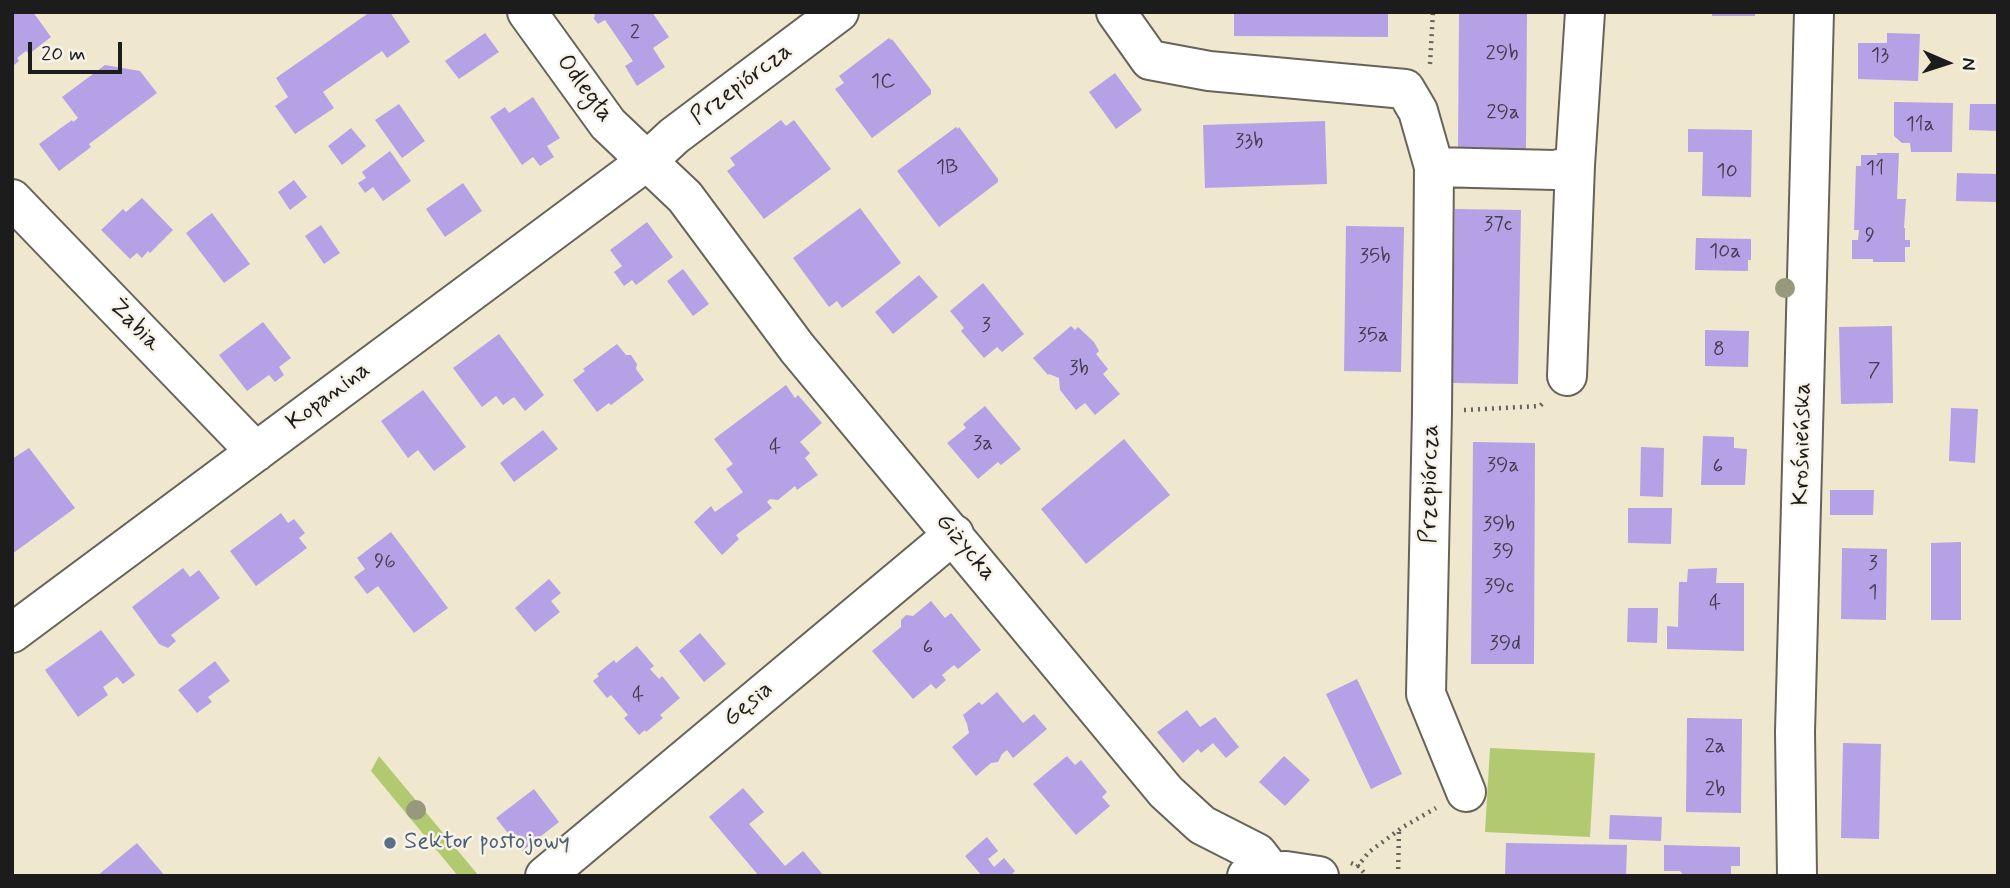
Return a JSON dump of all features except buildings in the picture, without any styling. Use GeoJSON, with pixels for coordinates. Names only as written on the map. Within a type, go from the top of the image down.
{"type":"FeatureCollection","features":[{"type":"Feature","properties":{"kind":"street","name":"Odległa"},"geometry":{"type":"LineString","coordinates":[[527,12],[608,124],[647,161]]}},
{"type":"Feature","properties":{"kind":"street","name":"Przepiórcza"},"geometry":{"type":"LineString","coordinates":[[647,161],[674,136],[839,12]]}},
{"type":"Feature","properties":{"kind":"street"},"geometry":{"type":"LineString","coordinates":[[1116,12],[1150,60],[1209,71],[1405,89],[1409,96]]}},
{"type":"Feature","properties":{"kind":"street"},"geometry":{"type":"LineString","coordinates":[[1567,376],[1574,164],[1584,12]]}},
{"type":"Feature","properties":{"kind":"street","name":"Krośnieńska"},"geometry":{"type":"LineString","coordinates":[[1797,876],[1795,732],[1814,12]]}},
{"type":"Feature","properties":{"kind":"street","name":"Przepiórcza"},"geometry":{"type":"LineString","coordinates":[[1409,96],[1418,111],[1434,167],[1426,694],[1466,792]]}},
{"type":"Feature","properties":{"kind":"street","name":"Kopanina"},"geometry":{"type":"LineString","coordinates":[[12,633],[647,161]]}},
{"type":"Feature","properties":{"kind":"street","name":"Giżycka"},"geometry":{"type":"LineString","coordinates":[[647,161],[685,197],[797,348],[1166,792],[1202,825],[1257,853],[1264,862],[1257,874]]}},
{"type":"Feature","properties":{"kind":"street"},"geometry":{"type":"LineString","coordinates":[[1434,167],[1555,170],[1574,164]]}},
{"type":"Feature","properties":{"kind":"street","name":"Żabia"},"geometry":{"type":"LineString","coordinates":[[12,199],[256,452]]}},
{"type":"Feature","properties":{"kind":"street","name":"Gęsia"},"geometry":{"type":"LineString","coordinates":[[545,876],[954,534]]}},
{"type":"Feature","properties":{"kind":"street","name":"Giżycka"},"geometry":{"type":"LineString","coordinates":[[1257,874],[1286,871],[1319,876]]}},
{"type":"Feature","properties":{"kind":"path"},"geometry":{"type":"LineString","coordinates":[[1409,96],[1430,66],[1433,12]]}},
{"type":"Feature","properties":{"kind":"path"},"geometry":{"type":"LineString","coordinates":[[1350,876],[1369,852],[1409,822],[1466,792]]}},
{"type":"Feature","properties":{"kind":"path"},"geometry":{"type":"LineString","coordinates":[[1398,876],[1399,830]]}},
{"type":"Feature","properties":{"kind":"path"},"geometry":{"type":"LineString","coordinates":[[1357,866],[1367,876]]}},
{"type":"Feature","properties":{"kind":"green space"},"geometry":{"type":"Polygon","coordinates":[[[1490,748],[1595,753],[1590,837],[1485,832],[1490,748]]]}},
{"type":"Feature","properties":{"kind":"green space"},"geometry":{"type":"Polygon","coordinates":[[[379,756],[479,876],[458,876],[371,771],[379,756]]]}},
{"type":"Feature","properties":{"kind":"place","name":"Sektor postojowy"},"geometry":{"type":"Point","coordinates":[390,843]}}]}
